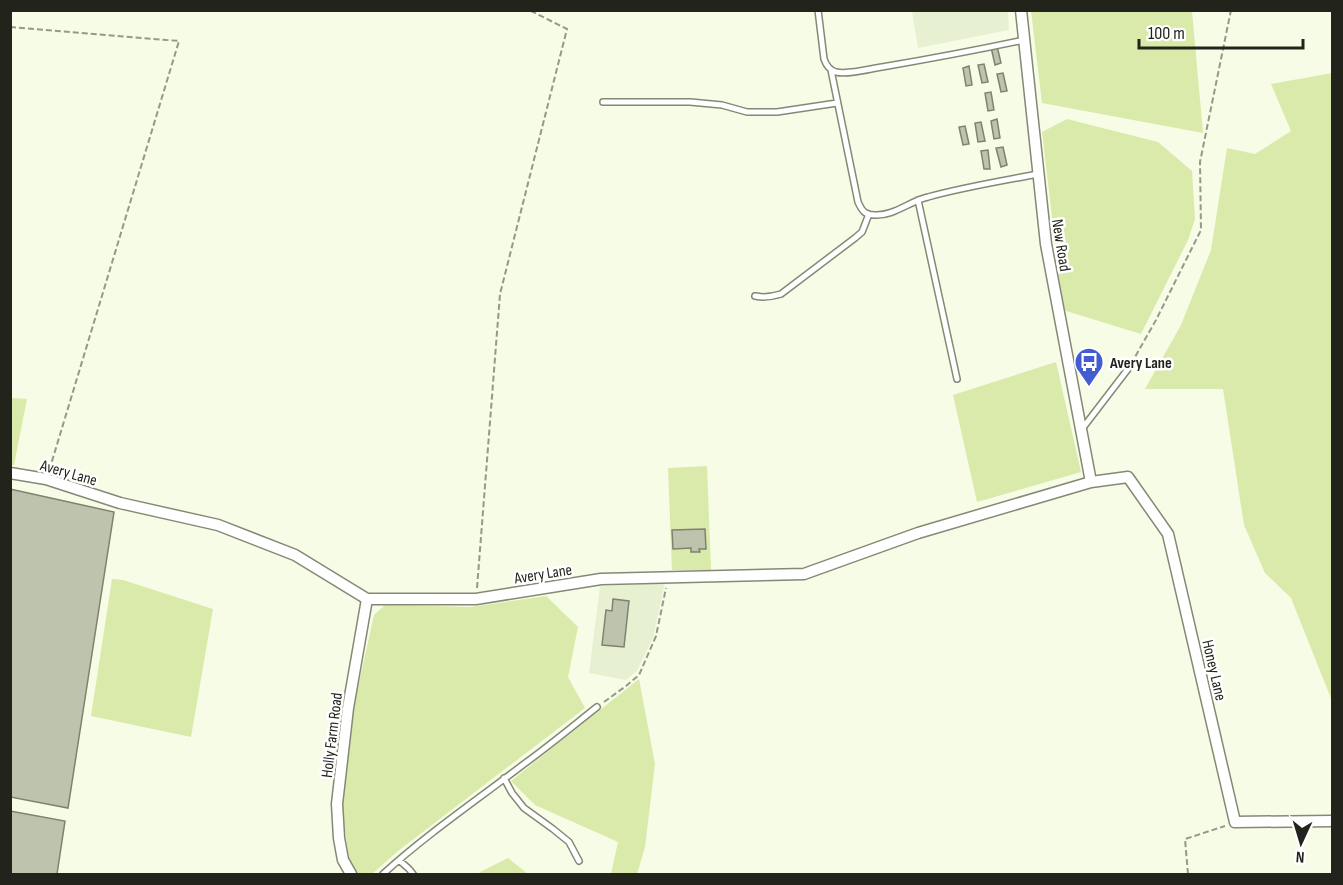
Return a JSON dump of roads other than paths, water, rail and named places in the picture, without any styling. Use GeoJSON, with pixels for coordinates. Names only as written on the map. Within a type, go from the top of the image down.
{"type":"FeatureCollection","features":[{"type":"Feature","properties":{"kind":"street","name":"New Road"},"geometry":{"type":"LineString","coordinates":[[1021,10],[1046,244],[1091,482]]}},
{"type":"Feature","properties":{"kind":"street","name":"Avery Lane"},"geometry":{"type":"LineString","coordinates":[[10,473],[46,479],[120,503],[218,525],[295,555],[367,599],[477,599],[601,579],[804,574],[918,533],[1091,482]]}},
{"type":"Feature","properties":{"kind":"street","name":"Honey Lane"},"geometry":{"type":"LineString","coordinates":[[1091,482],[1128,477],[1168,534],[1235,822],[1332,821]]}},
{"type":"Feature","properties":{"kind":"street","name":"Holly Farm Road"},"geometry":{"type":"LineString","coordinates":[[351,874],[344,860],[339,838],[337,804],[348,708],[367,599]]}},
{"type":"Feature","properties":{"kind":"lane"},"geometry":{"type":"LineString","coordinates":[[818,10],[826,66],[836,72],[865,70],[1024,40]]}},
{"type":"Feature","properties":{"kind":"lane"},"geometry":{"type":"LineString","coordinates":[[831,70],[858,202],[862,211],[877,215],[893,212],[926,197],[1038,174]]}},
{"type":"Feature","properties":{"kind":"lane"},"geometry":{"type":"LineString","coordinates":[[603,102],[690,102],[722,105],[747,112],[777,112],[837,102]]}},
{"type":"Feature","properties":{"kind":"lane"},"geometry":{"type":"LineString","coordinates":[[918,200],[957,379]]}},
{"type":"Feature","properties":{"kind":"lane"},"geometry":{"type":"LineString","coordinates":[[754,296],[764,298],[781,294],[862,232],[869,214]]}},
{"type":"Feature","properties":{"kind":"lane"},"geometry":{"type":"LineString","coordinates":[[1081,430],[1128,369]]}},
{"type":"Feature","properties":{"kind":"lane"},"geometry":{"type":"LineString","coordinates":[[383,874],[597,707]]}},
{"type":"Feature","properties":{"kind":"lane"},"geometry":{"type":"LineString","coordinates":[[504,778],[524,808],[569,842],[579,861]]}},
{"type":"Feature","properties":{"kind":"lane"},"geometry":{"type":"LineString","coordinates":[[399,860],[413,874]]}},
{"type":"Feature","properties":{"kind":"place","name":"Avery Lane"},"geometry":{"type":"Point","coordinates":[1089,388]}}]}
